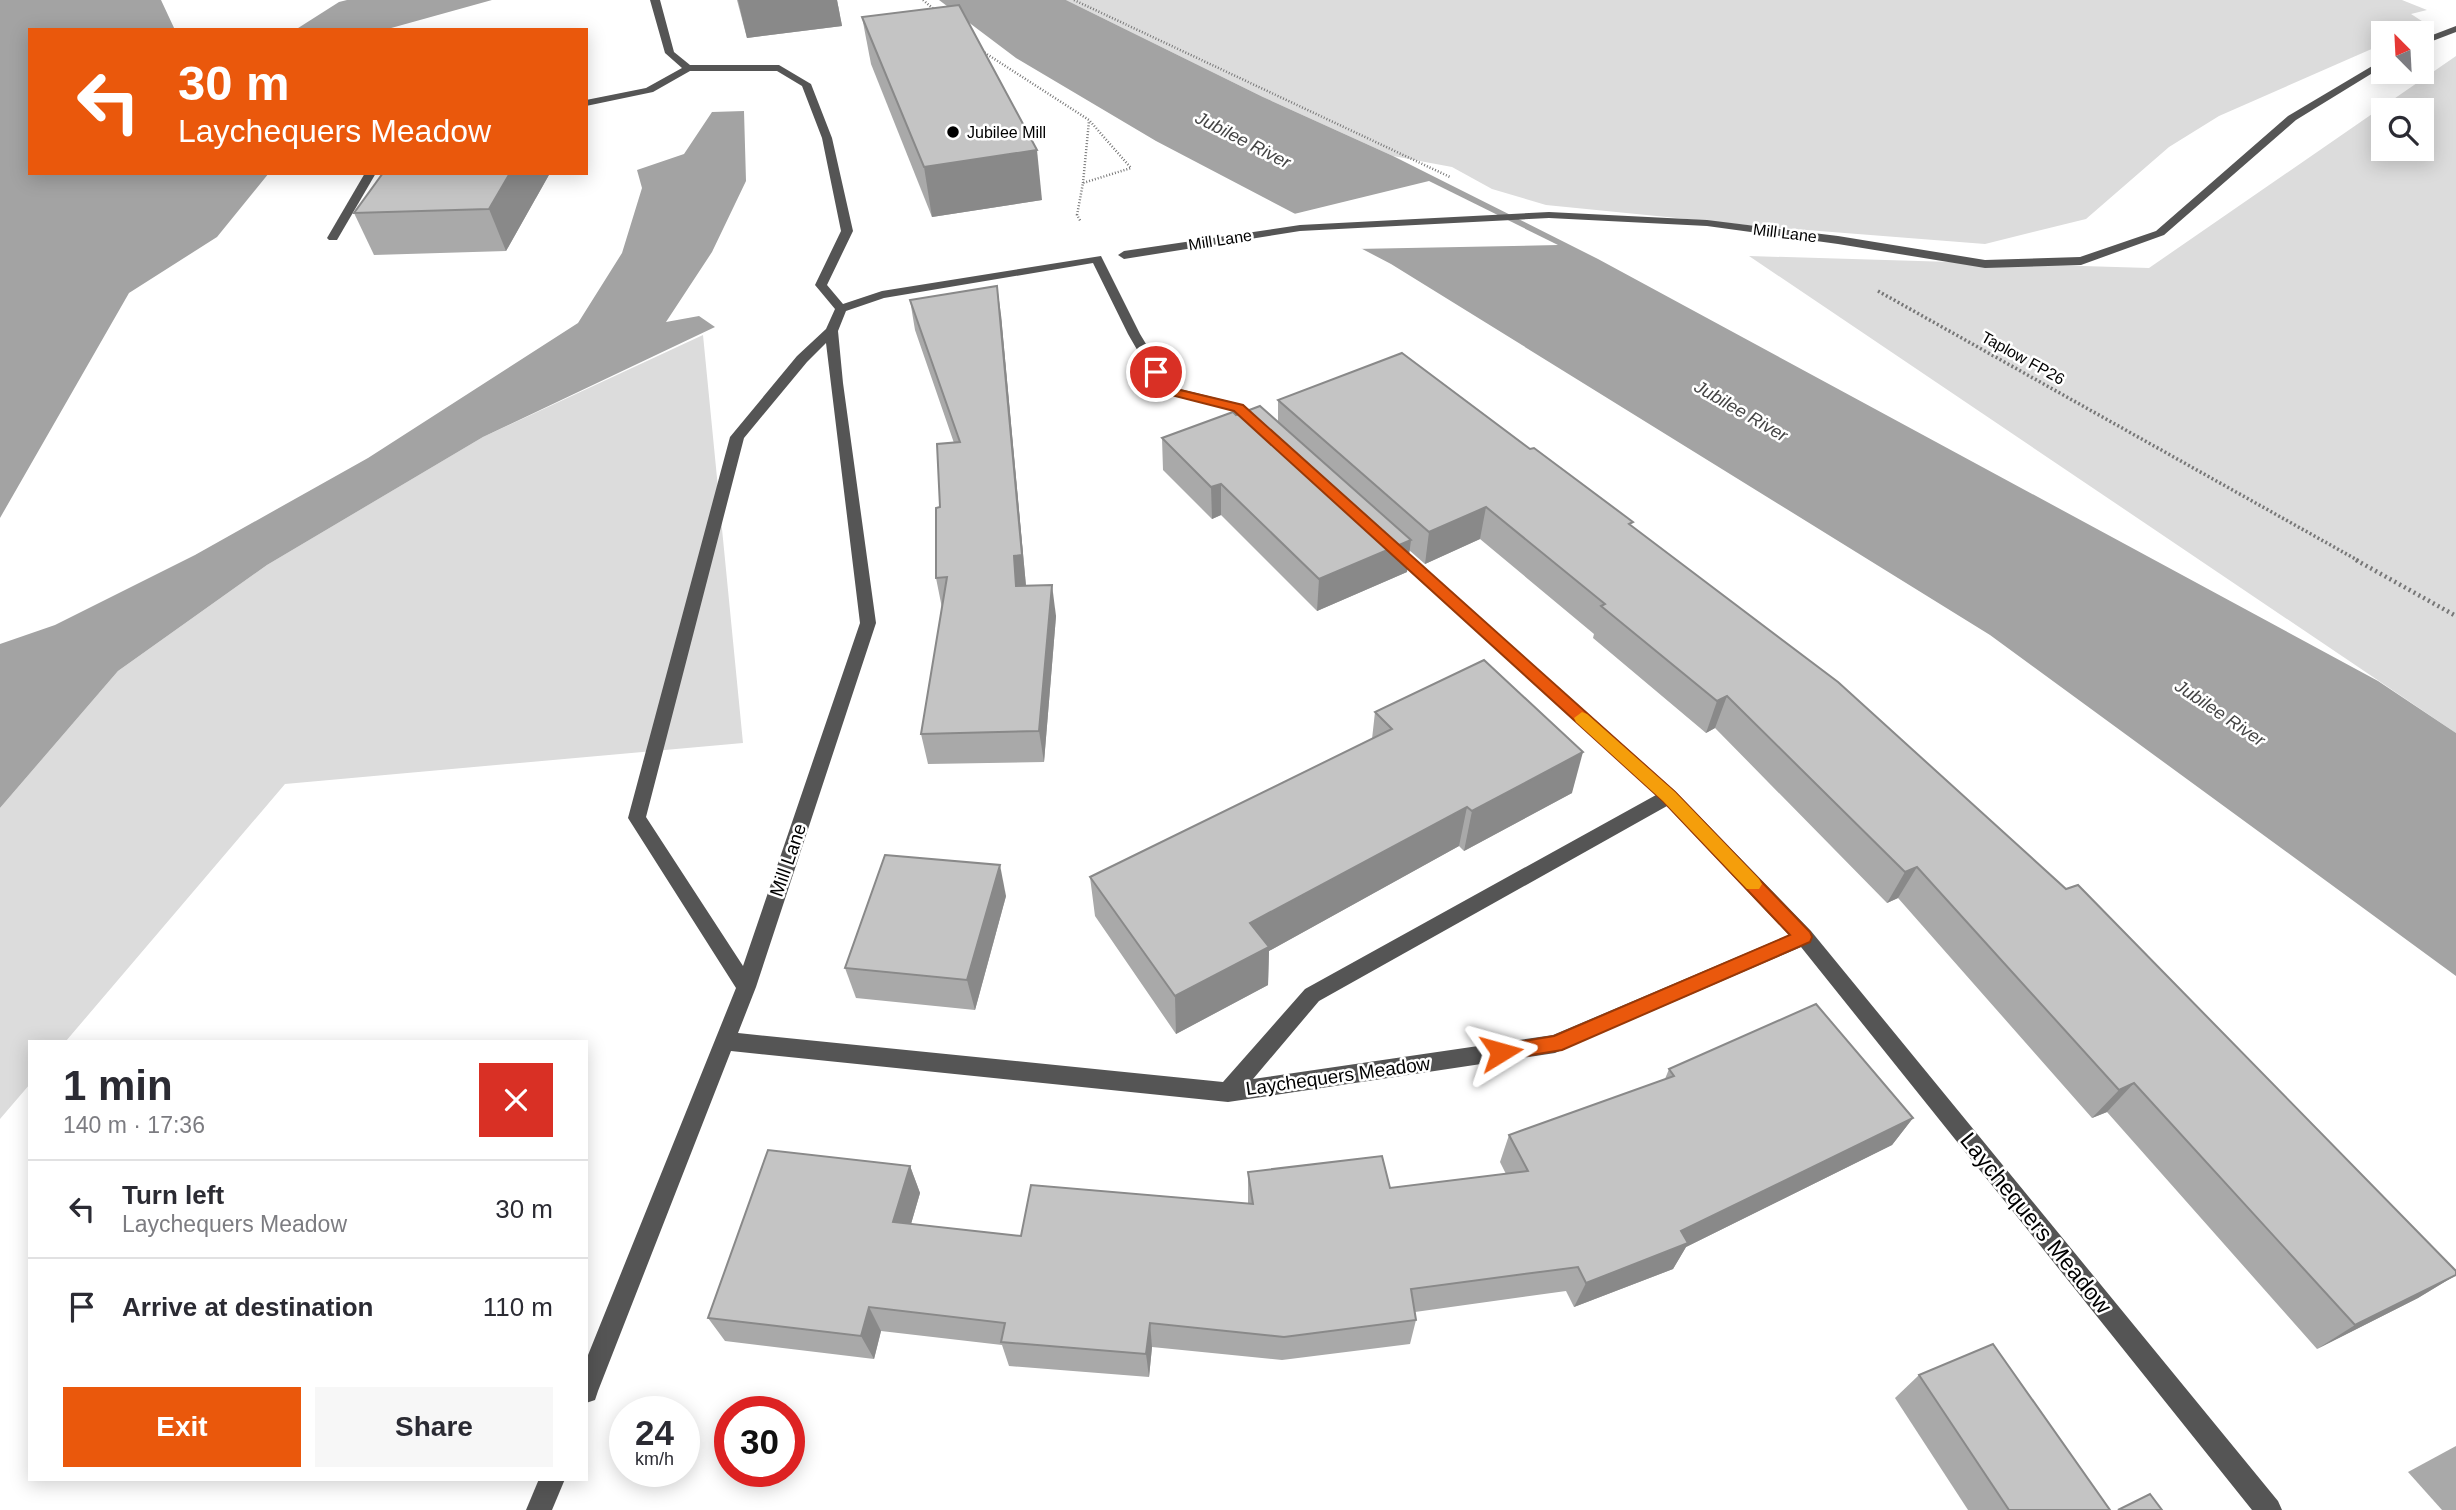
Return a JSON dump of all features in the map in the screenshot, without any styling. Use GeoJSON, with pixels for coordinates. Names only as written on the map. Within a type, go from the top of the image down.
{"type":"FeatureCollection","features":[{"type":"Feature","properties":{"kind":"street"},"geometry":{"type":"LineString","coordinates":[[655,0],[670,53],[688,68]]}},
{"type":"Feature","properties":{"kind":"street"},"geometry":{"type":"LineString","coordinates":[[2434,37],[2456,29]]}},
{"type":"Feature","properties":{"kind":"street"},"geometry":{"type":"LineString","coordinates":[[588,103],[649,90],[688,68],[779,68],[806,84],[827,138],[847,231],[821,285],[841,309],[882,295],[1097,259],[1134,334],[1167,390],[1239,408],[1269,436]]}},
{"type":"Feature","properties":{"kind":"street","name":"Mill Lane"},"geometry":{"type":"LineString","coordinates":[[1124,255],[1300,228],[1523,215],[1707,223],[1838,240],[1985,264],[2081,261],[2161,233],[2292,118],[2371,70]]}},
{"type":"Feature","properties":{"kind":"street"},"geometry":{"type":"LineString","coordinates":[[333,238],[370,175]]}},
{"type":"Feature","properties":{"kind":"street","name":"Mill Lane"},"geometry":{"type":"LineString","coordinates":[[588,1386],[746,988],[868,622],[836,383],[832,331],[841,309]]}},
{"type":"Feature","properties":{"kind":"street"},"geometry":{"type":"LineString","coordinates":[[746,988],[637,818],[737,437],[802,359],[832,331]]}},
{"type":"Feature","properties":{"kind":"street","name":"Laychequers Meadow"},"geometry":{"type":"LineString","coordinates":[[1382,537],[1669,796],[1804,937],[2269,1510]]}},
{"type":"Feature","properties":{"kind":"street","name":"Laychequers Meadow"},"geometry":{"type":"LineString","coordinates":[[1228,1092],[1311,995],[1669,796]]}},
{"type":"Feature","properties":{"kind":"street","name":"Laychequers Meadow"},"geometry":{"type":"LineString","coordinates":[[725,1041],[1228,1092],[1555,1044],[1804,937]]}},
{"type":"Feature","properties":{"kind":"street"},"geometry":{"type":"LineString","coordinates":[[539,1510],[551,1481]]}},
{"type":"Feature","properties":{"kind":"path"},"geometry":{"type":"LineString","coordinates":[[923,0],[944,18]]}},
{"type":"Feature","properties":{"kind":"path"},"geometry":{"type":"LineString","coordinates":[[1074,0],[1458,181]]}},
{"type":"Feature","properties":{"kind":"path"},"geometry":{"type":"LineString","coordinates":[[974,44],[995,61],[1089,120],[1131,167],[1083,183]]}},
{"type":"Feature","properties":{"kind":"path"},"geometry":{"type":"LineString","coordinates":[[1089,120],[1077,215],[1097,259]]}},
{"type":"Feature","properties":{"kind":"path","name":"Taplow FP26"},"geometry":{"type":"LineString","coordinates":[[1867,287],[2456,616]]}},
{"type":"Feature","properties":{"kind":"shaded area"},"geometry":{"type":"Polygon","coordinates":[[[1066,0],[2402,0],[2427,10],[2411,14],[2422,21],[2371,21],[2371,49],[2219,116],[2169,147],[2086,219],[1985,244],[1757,226],[1546,205],[1492,189],[1452,167],[1393,156],[1263,97],[1066,0]]]}},
{"type":"Feature","properties":{"kind":"shaded area"},"geometry":{"type":"Polygon","coordinates":[[[2456,56],[2456,733],[1749,256],[2149,268],[2371,115],[2371,161],[2434,161],[2434,98],[2395,98],[2415,84],[2434,84],[2434,71],[2456,56]]]}},
{"type":"Feature","properties":{"kind":"shaded area"},"geometry":{"type":"Polygon","coordinates":[[[703,335],[743,743],[285,784],[67,1040],[28,1040],[28,1086],[0,1119],[0,808],[118,671],[267,565],[483,437],[703,335]]]}},
{"type":"Feature","properties":{"kind":"water"},"geometry":{"type":"Polygon","coordinates":[[[0,0],[161,0],[174,28],[28,28],[28,175],[267,175],[217,237],[129,293],[0,518],[0,0]]]}},
{"type":"Feature","properties":{"kind":"water"},"geometry":{"type":"Polygon","coordinates":[[[492,0],[391,28],[298,28],[339,2],[492,0]]]}},
{"type":"Feature","properties":{"kind":"water","name":"Jubilee River"},"geometry":{"type":"Polygon","coordinates":[[[939,0],[1066,0],[1263,97],[1393,156],[1598,259],[2378,681],[2456,733],[2456,976],[1990,635],[1391,264],[1156,141],[1016,58],[939,0]]]}},
{"type":"Feature","properties":{"kind":"water"},"geometry":{"type":"Polygon","coordinates":[[[744,111],[746,181],[712,252],[666,322],[699,316],[715,327],[483,437],[267,565],[118,671],[0,808],[0,644],[55,625],[195,555],[368,458],[578,323],[622,253],[642,188],[637,170],[684,154],[712,112],[744,111]]]}},
{"type":"Feature","properties":{"kind":"pier"},"geometry":{"type":"Polygon","coordinates":[[[1429,181],[1558,245],[1355,249],[1294,214],[1429,181]]]}},
{"type":"Feature","properties":{"kind":"building"},"geometry":{"type":"Polygon","coordinates":[[[959,5],[1037,150],[924,167],[862,17],[959,5]]]}},
{"type":"Feature","properties":{"kind":"building"},"geometry":{"type":"Polygon","coordinates":[[[382,175],[509,175],[489,209],[354,213],[382,175]]]}},
{"type":"Feature","properties":{"kind":"building"},"geometry":{"type":"Polygon","coordinates":[[[997,286],[1022,555],[1014,556],[1016,586],[1052,585],[1039,731],[921,734],[947,577],[936,578],[936,508],[940,507],[937,444],[960,442],[910,300],[997,286]]]}},
{"type":"Feature","properties":{"kind":"building"},"geometry":{"type":"Polygon","coordinates":[[[1402,353],[1633,522],[1629,524],[1838,682],[2066,889],[2078,885],[2456,1271],[2456,1275],[2355,1325],[2134,1083],[2119,1090],[1917,867],[1905,872],[1727,696],[1717,701],[1601,606],[1605,604],[1486,507],[1429,532],[1278,400],[1402,353]]]}},
{"type":"Feature","properties":{"kind":"building"},"geometry":{"type":"Polygon","coordinates":[[[1260,406],[1411,540],[1319,579],[1221,484],[1211,487],[1162,438],[1233,412],[1236,415],[1260,406]]]}},
{"type":"Feature","properties":{"kind":"building"},"geometry":{"type":"Polygon","coordinates":[[[1484,660],[1583,752],[1472,811],[1467,807],[1250,923],[1269,947],[1175,996],[1090,877],[1392,729],[1375,712],[1484,660]]]}},
{"type":"Feature","properties":{"kind":"building"},"geometry":{"type":"Polygon","coordinates":[[[885,855],[1000,865],[967,980],[845,968],[885,855]]]}},
{"type":"Feature","properties":{"kind":"building"},"geometry":{"type":"Polygon","coordinates":[[[1816,1004],[1913,1118],[1681,1231],[1688,1243],[1586,1283],[1578,1267],[1411,1289],[1416,1320],[1284,1337],[1150,1323],[1146,1354],[1001,1342],[1005,1323],[869,1307],[861,1336],[708,1318],[768,1150],[910,1166],[893,1222],[1021,1236],[1031,1185],[1253,1204],[1248,1172],[1382,1156],[1390,1188],[1528,1171],[1509,1135],[1674,1076],[1669,1069],[1816,1004]]]}},
{"type":"Feature","properties":{"kind":"building"},"geometry":{"type":"Polygon","coordinates":[[[1993,1344],[2110,1510],[2009,1510],[1919,1375],[1993,1344]]]}},
{"type":"Feature","properties":{"kind":"building"},"geometry":{"type":"Polygon","coordinates":[[[2150,1494],[2162,1510],[2118,1510],[2150,1494]]]}},
{"type":"Feature","properties":{"kind":"slow traffic"},"geometry":{"type":"LineString","coordinates":[[1582,718],[1669,796],[1753,884]]}},
{"type":"Feature","properties":{"kind":"place","name":"Jubilee Mill"},"geometry":{"type":"Point","coordinates":[953,132]}},
{"type":"Feature","properties":{"kind":"route"},"geometry":{"type":"LineString","coordinates":[[1156,372],[1167,390],[1239,408],[1669,796],[1804,937],[1555,1044],[1501,1052]]}}]}
